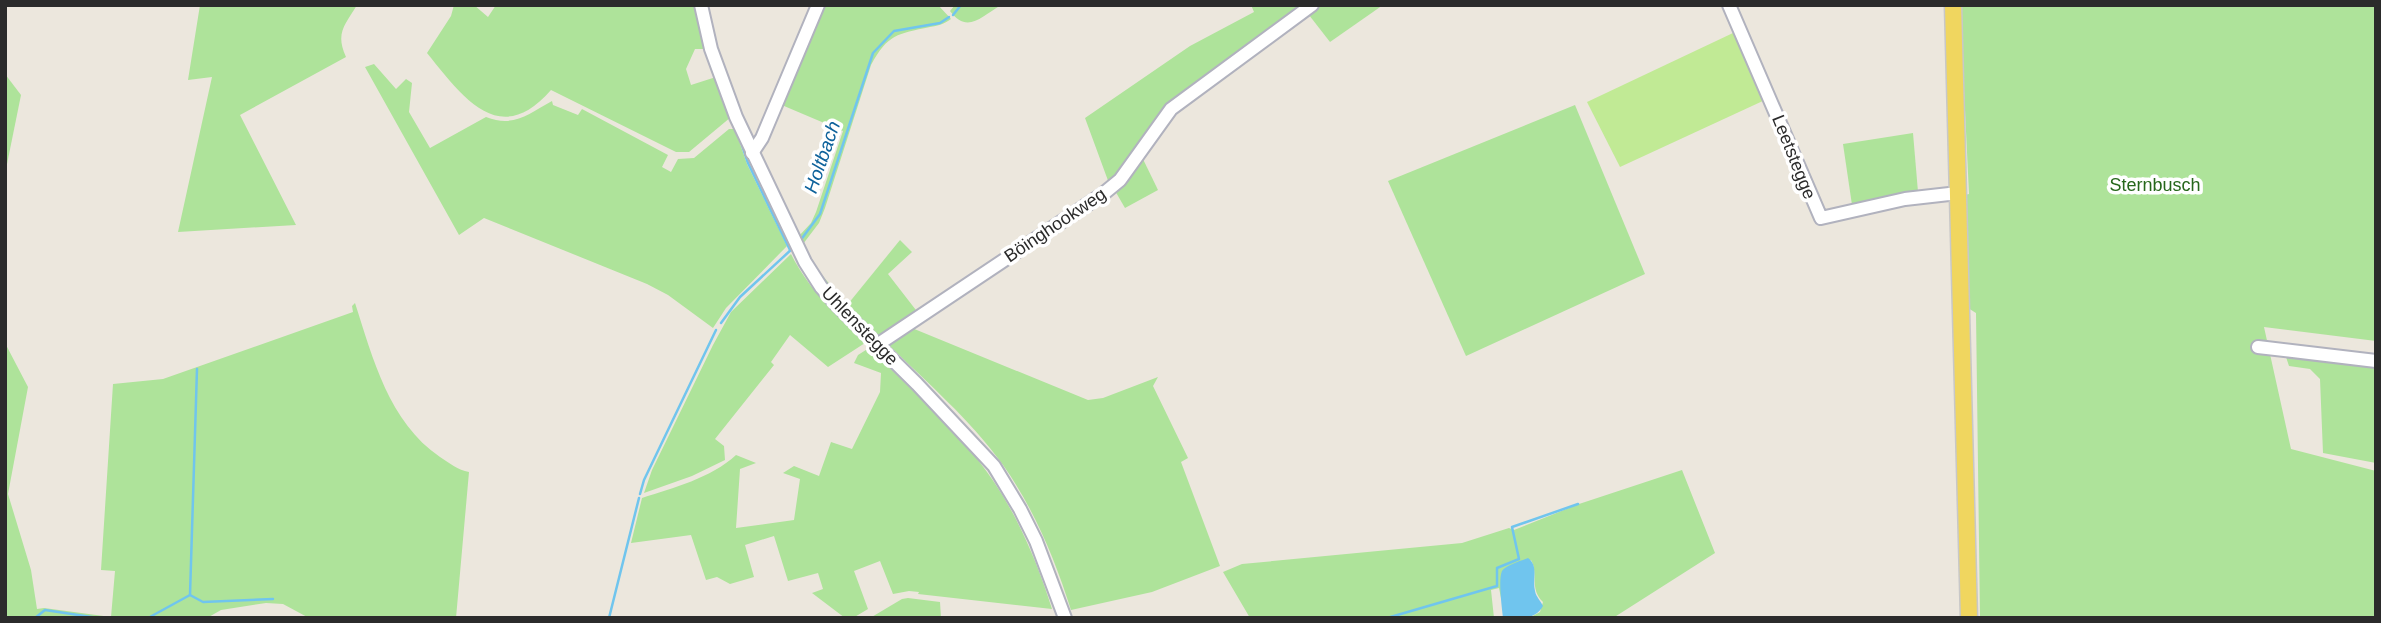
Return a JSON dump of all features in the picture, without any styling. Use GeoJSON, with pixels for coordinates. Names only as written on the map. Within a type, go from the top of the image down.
{"type":"FeatureCollection","features":[{"type":"Feature","properties":{"kind":"main road"},"geometry":{"type":"LineString","coordinates":[[1953,5],[1969,618]]}},
{"type":"Feature","properties":{"kind":"street","name":"Uhlenstegge"},"geometry":{"type":"LineString","coordinates":[[701,5],[711,50],[752,153],[795,244],[821,287],[918,384],[994,466],[1036,541],[1065,618]]}},
{"type":"Feature","properties":{"kind":"street"},"geometry":{"type":"LineString","coordinates":[[752,153],[762,138],[818,5]]}},
{"type":"Feature","properties":{"kind":"street","name":"Böinghookweg"},"geometry":{"type":"LineString","coordinates":[[877,345],[1103,194],[1120,180],[1171,109],[1312,5]]}},
{"type":"Feature","properties":{"kind":"street","name":"Leetstegge"},"geometry":{"type":"LineString","coordinates":[[1730,5],[1821,218],[1905,199],[1958,192]]}},
{"type":"Feature","properties":{"kind":"street"},"geometry":{"type":"LineString","coordinates":[[2258,347],[2376,361]]}},
{"type":"Feature","properties":{"kind":"green space"},"geometry":{"type":"Polygon","coordinates":[[[200,5],[357,5],[341,35],[346,57],[240,115],[296,225],[178,232],[212,77],[188,80],[200,5]]]}},
{"type":"Feature","properties":{"kind":"green space"},"geometry":{"type":"Polygon","coordinates":[[[454,5],[474,5],[488,17],[496,5],[696,5],[707,49],[695,49],[686,69],[691,85],[716,77],[731,117],[689,152],[676,152],[551,90],[532,107],[515,116],[498,116],[483,110],[454,85],[427,53],[451,16],[454,5]]]}},
{"type":"Feature","properties":{"kind":"green space"},"geometry":{"type":"Polygon","coordinates":[[[821,5],[938,5],[951,19],[894,37],[883,47],[871,65],[825,208],[819,223],[803,244],[817,269],[837,293],[833,293],[817,276],[799,236],[811,223],[816,212],[843,131],[777,103],[821,5]]]}},
{"type":"Feature","properties":{"kind":"green space"},"geometry":{"type":"Polygon","coordinates":[[[955,5],[1001,5],[981,18],[968,22],[956,18],[950,11],[955,5]]]}},
{"type":"Feature","properties":{"kind":"green space"},"geometry":{"type":"Polygon","coordinates":[[[1251,5],[1303,5],[1169,105],[1110,186],[1085,118],[1190,46],[1254,12],[1251,5]]]}},
{"type":"Feature","properties":{"kind":"green space"},"geometry":{"type":"Polygon","coordinates":[[[1320,5],[1383,5],[1330,42],[1309,15],[1320,5]]]}},
{"type":"Feature","properties":{"kind":"green space","name":"Sternbusch"},"geometry":{"type":"Polygon","coordinates":[[[1960,5],[2376,5],[2376,341],[2264,327],[2291,449],[2376,471],[2376,618],[1980,618],[1976,313],[1968,308],[1965,195],[1969,194],[1960,5]]]}},
{"type":"Feature","properties":{"kind":"green space"},"geometry":{"type":"Polygon","coordinates":[[[1733,33],[1765,100],[1620,167],[1587,102],[1733,33]]]}},
{"type":"Feature","properties":{"kind":"green space"},"geometry":{"type":"Polygon","coordinates":[[[374,64],[396,89],[406,79],[412,83],[409,112],[430,148],[486,117],[513,120],[552,101],[553,105],[578,115],[582,109],[668,155],[662,167],[671,172],[678,159],[694,158],[729,129],[735,129],[747,164],[787,246],[726,308],[713,328],[668,295],[647,284],[484,218],[459,235],[365,67],[374,64]]]}},
{"type":"Feature","properties":{"kind":"green space"},"geometry":{"type":"Polygon","coordinates":[[[5,74],[21,95],[5,174],[5,74]]]}},
{"type":"Feature","properties":{"kind":"green space"},"geometry":{"type":"Polygon","coordinates":[[[1575,105],[1645,274],[1466,356],[1388,181],[1575,105]]]}},
{"type":"Feature","properties":{"kind":"green space"},"geometry":{"type":"Polygon","coordinates":[[[1913,133],[1918,192],[1852,205],[1843,144],[1913,133]]]}},
{"type":"Feature","properties":{"kind":"green space"},"geometry":{"type":"Polygon","coordinates":[[[1141,155],[1158,190],[1125,208],[1114,189],[1141,155]]]}},
{"type":"Feature","properties":{"kind":"green space"},"geometry":{"type":"Polygon","coordinates":[[[900,240],[912,252],[888,274],[919,314],[879,339],[846,306],[846,302],[848,304],[900,240]]]}},
{"type":"Feature","properties":{"kind":"green space"},"geometry":{"type":"Polygon","coordinates":[[[791,254],[815,291],[865,343],[828,367],[790,335],[771,362],[774,365],[715,439],[724,446],[725,460],[692,476],[644,493],[652,470],[731,312],[791,254]]]}},
{"type":"Feature","properties":{"kind":"green space"},"geometry":{"type":"Polygon","coordinates":[[[355,303],[376,367],[395,408],[422,443],[457,468],[469,472],[456,618],[309,618],[283,604],[266,603],[221,610],[207,618],[5,618],[5,343],[28,387],[8,494],[31,570],[37,609],[111,617],[115,571],[101,570],[113,384],[163,379],[353,312],[352,306],[355,303]]]}},
{"type":"Feature","properties":{"kind":"green space"},"geometry":{"type":"Polygon","coordinates":[[[907,326],[1088,400],[1103,398],[1158,377],[1153,386],[1188,458],[1181,462],[1220,566],[1152,592],[1071,610],[1043,535],[1003,465],[963,417],[888,344],[907,326]]]}},
{"type":"Feature","properties":{"kind":"green space"},"geometry":{"type":"Polygon","coordinates":[[[869,348],[951,428],[981,463],[1028,543],[1052,609],[909,591],[893,594],[880,561],[854,571],[868,609],[853,618],[845,618],[812,593],[823,589],[818,573],[788,581],[774,536],[745,545],[754,577],[730,584],[717,577],[706,580],[691,535],[631,543],[642,498],[703,476],[736,455],[756,463],[740,469],[736,528],[794,520],[800,479],[783,473],[794,466],[819,476],[831,442],[852,449],[880,392],[881,373],[854,363],[858,355],[869,348]]]}},
{"type":"Feature","properties":{"kind":"green space"},"geometry":{"type":"Polygon","coordinates":[[[2285,354],[2376,364],[2376,463],[2323,453],[2320,379],[2310,369],[2289,366],[2285,354]]]}},
{"type":"Feature","properties":{"kind":"green space"},"geometry":{"type":"Polygon","coordinates":[[[1682,470],[1715,553],[1613,618],[1529,618],[1540,612],[1543,602],[1536,592],[1531,560],[1502,572],[1501,598],[1499,588],[1491,590],[1494,618],[1250,618],[1223,572],[1242,564],[1462,543],[1509,528],[1514,530],[1579,504],[1682,470]]]}},
{"type":"Feature","properties":{"kind":"green space"},"geometry":{"type":"Polygon","coordinates":[[[902,599],[940,602],[941,618],[870,618],[902,599]]]}},
{"type":"Feature","properties":{"kind":"water"},"geometry":{"type":"Polygon","coordinates":[[[1528,558],[1534,569],[1536,593],[1543,606],[1531,616],[1503,618],[1500,587],[1502,571],[1528,558]]]}},
{"type":"Feature","properties":{"kind":"waterway","name":"Holtbach"},"geometry":{"type":"LineString","coordinates":[[953,15],[961,5]]}},
{"type":"Feature","properties":{"kind":"waterway","name":"Holtbach"},"geometry":{"type":"LineString","coordinates":[[800,241],[820,214],[873,53],[894,31],[940,23],[949,17]]}},
{"type":"Feature","properties":{"kind":"waterway"},"geometry":{"type":"LineString","coordinates":[[741,142],[748,163],[790,250]]}},
{"type":"Feature","properties":{"kind":"waterway","name":"Holtbach"},"geometry":{"type":"LineString","coordinates":[[721,323],[740,297],[793,248]]}},
{"type":"Feature","properties":{"kind":"waterway","name":"Holtbach"},"geometry":{"type":"LineString","coordinates":[[640,494],[644,480],[716,330]]}},
{"type":"Feature","properties":{"kind":"waterway"},"geometry":{"type":"LineString","coordinates":[[190,595],[197,369]]}},
{"type":"Feature","properties":{"kind":"waterway","name":"Holtbach"},"geometry":{"type":"LineString","coordinates":[[609,618],[639,498]]}},
{"type":"Feature","properties":{"kind":"waterway"},"geometry":{"type":"LineString","coordinates":[[1387,618],[1497,586],[1497,568],[1519,559],[1512,527],[1578,504]]}},
{"type":"Feature","properties":{"kind":"waterway"},"geometry":{"type":"LineString","coordinates":[[148,618],[190,595],[203,602],[273,599]]}},
{"type":"Feature","properties":{"kind":"waterway"},"geometry":{"type":"LineString","coordinates":[[35,618],[45,610],[98,618]]}}]}
